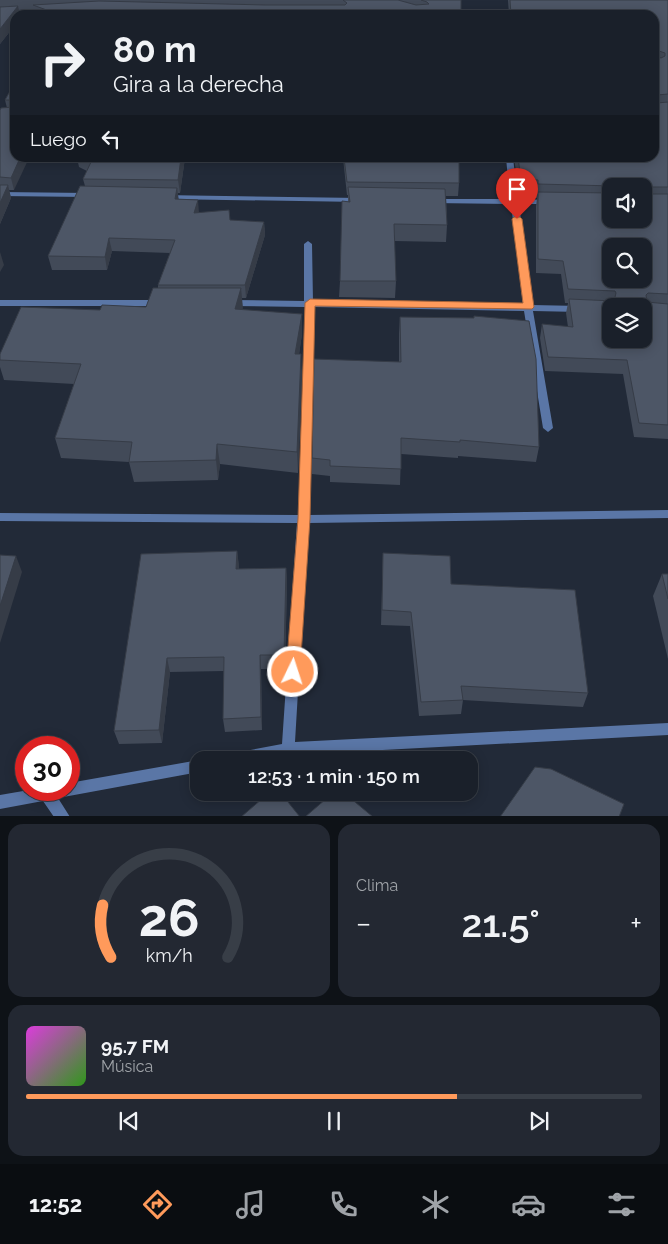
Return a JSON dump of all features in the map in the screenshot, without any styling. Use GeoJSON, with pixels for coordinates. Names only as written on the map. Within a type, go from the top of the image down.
{"type":"FeatureCollection","features":[{"type":"Feature","properties":{"kind":"street"},"geometry":{"type":"LineString","coordinates":[[510,162],[528,307],[548,428]]}},
{"type":"Feature","properties":{"kind":"street"},"geometry":{"type":"LineString","coordinates":[[0,194],[99,196]]}},
{"type":"Feature","properties":{"kind":"street"},"geometry":{"type":"LineString","coordinates":[[158,196],[366,200]]}},
{"type":"Feature","properties":{"kind":"street"},"geometry":{"type":"LineString","coordinates":[[426,201],[553,202]]}},
{"type":"Feature","properties":{"kind":"street"},"geometry":{"type":"LineString","coordinates":[[288,749],[304,519],[310,303],[308,244]]}},
{"type":"Feature","properties":{"kind":"street"},"geometry":{"type":"LineString","coordinates":[[0,303],[170,303]]}},
{"type":"Feature","properties":{"kind":"street"},"geometry":{"type":"LineString","coordinates":[[220,303],[594,309]]}},
{"type":"Feature","properties":{"kind":"street"},"geometry":{"type":"LineString","coordinates":[[0,517],[304,519],[668,514]]}},
{"type":"Feature","properties":{"kind":"street"},"geometry":{"type":"LineString","coordinates":[[277,751],[668,728]]}},
{"type":"Feature","properties":{"kind":"street"},"geometry":{"type":"LineString","coordinates":[[80,789],[190,768]]}},
{"type":"Feature","properties":{"kind":"street"},"geometry":{"type":"LineString","coordinates":[[0,802],[15,800]]}},
{"type":"Feature","properties":{"kind":"street"},"geometry":{"type":"LineString","coordinates":[[52,801],[63,816]]}},
{"type":"Feature","properties":{"kind":"building"},"geometry":{"type":"Polygon","coordinates":[[[343,0],[398,0],[416,5],[429,4],[421,0],[461,0],[461,10],[47,10],[33,5],[99,1],[265,5],[345,5],[347,3],[343,0]]]}},
{"type":"Feature","properties":{"kind":"building"},"geometry":{"type":"Polygon","coordinates":[[[510,0],[668,0],[668,94],[659,95],[659,57],[665,56],[665,53],[659,51],[659,10],[511,10],[510,0]]]}},
{"type":"Feature","properties":{"kind":"building"},"geometry":{"type":"Polygon","coordinates":[[[18,6],[15,10],[10,10],[10,16],[0,29],[0,7],[18,6]]]}},
{"type":"Feature","properties":{"kind":"building"},"geometry":{"type":"Polygon","coordinates":[[[10,91],[10,100],[5,100],[10,91]]]}},
{"type":"Feature","properties":{"kind":"building"},"geometry":{"type":"Polygon","coordinates":[[[668,102],[668,187],[652,187],[652,178],[602,178],[602,186],[538,184],[538,180],[521,179],[519,162],[659,162],[659,103],[668,102]]]}},
{"type":"Feature","properties":{"kind":"building"},"geometry":{"type":"Polygon","coordinates":[[[10,107],[10,162],[18,162],[11,178],[0,177],[1,108],[10,107]]]}},
{"type":"Feature","properties":{"kind":"building"},"geometry":{"type":"Polygon","coordinates":[[[91,162],[180,162],[178,180],[83,179],[91,162]]]}},
{"type":"Feature","properties":{"kind":"building"},"geometry":{"type":"Polygon","coordinates":[[[344,162],[459,162],[459,183],[347,182],[344,162]]]}},
{"type":"Feature","properties":{"kind":"building"},"geometry":{"type":"Polygon","coordinates":[[[0,185],[8,185],[0,203],[0,185]]]}},
{"type":"Feature","properties":{"kind":"building"},"geometry":{"type":"Polygon","coordinates":[[[80,186],[177,188],[175,199],[198,200],[194,213],[229,210],[230,220],[264,222],[245,285],[158,285],[175,240],[109,238],[105,257],[48,256],[80,186]]]}},
{"type":"Feature","properties":{"kind":"building"},"geometry":{"type":"Polygon","coordinates":[[[348,187],[445,189],[447,225],[394,224],[396,281],[340,281],[342,201],[350,202],[348,187]]]}},
{"type":"Feature","properties":{"kind":"building"},"geometry":{"type":"Polygon","coordinates":[[[538,192],[602,193],[602,228],[652,228],[652,194],[668,194],[668,294],[648,293],[646,298],[615,298],[615,291],[568,289],[563,261],[538,259],[538,192]]]}},
{"type":"Feature","properties":{"kind":"building"},"geometry":{"type":"Polygon","coordinates":[[[153,288],[241,288],[235,309],[302,314],[295,354],[301,354],[297,452],[217,444],[216,460],[129,462],[132,442],[55,438],[81,364],[0,360],[0,354],[21,307],[100,310],[102,305],[146,307],[153,288]]]}},
{"type":"Feature","properties":{"kind":"building"},"geometry":{"type":"Polygon","coordinates":[[[569,299],[602,300],[602,348],[652,348],[652,302],[668,304],[668,425],[639,423],[627,360],[548,357],[542,324],[573,327],[569,299]]]}},
{"type":"Feature","properties":{"kind":"building"},"geometry":{"type":"Polygon","coordinates":[[[474,316],[529,321],[536,359],[539,447],[460,440],[460,442],[401,438],[401,469],[330,466],[330,460],[312,458],[314,359],[401,362],[400,317],[474,318],[474,316]]]}},
{"type":"Feature","properties":{"kind":"building"},"geometry":{"type":"Polygon","coordinates":[[[237,551],[236,569],[286,568],[284,655],[260,655],[261,717],[223,719],[224,657],[167,658],[159,730],[114,731],[141,554],[237,551]]]}},
{"type":"Feature","properties":{"kind":"building"},"geometry":{"type":"Polygon","coordinates":[[[383,553],[450,556],[451,584],[575,590],[588,693],[461,686],[463,700],[421,702],[411,612],[382,610],[383,553]]]}},
{"type":"Feature","properties":{"kind":"building"},"geometry":{"type":"Polygon","coordinates":[[[0,555],[16,556],[0,606],[0,555]]]}},
{"type":"Feature","properties":{"kind":"building"},"geometry":{"type":"Polygon","coordinates":[[[662,574],[668,574],[668,599],[662,574]]]}},
{"type":"Feature","properties":{"kind":"building"},"geometry":{"type":"Polygon","coordinates":[[[535,767],[551,769],[624,804],[619,816],[501,816],[535,767]]]}},
{"type":"Feature","properties":{"kind":"building"},"geometry":{"type":"Polygon","coordinates":[[[260,801],[287,801],[299,816],[242,816],[260,801]]]}},
{"type":"Feature","properties":{"kind":"building"},"geometry":{"type":"Polygon","coordinates":[[[324,801],[354,801],[372,816],[306,816],[324,801]]]}},
{"type":"Feature","properties":{"kind":"route"},"geometry":{"type":"LineString","coordinates":[[293,672],[304,519],[310,303],[528,307],[517,219]]}}]}
